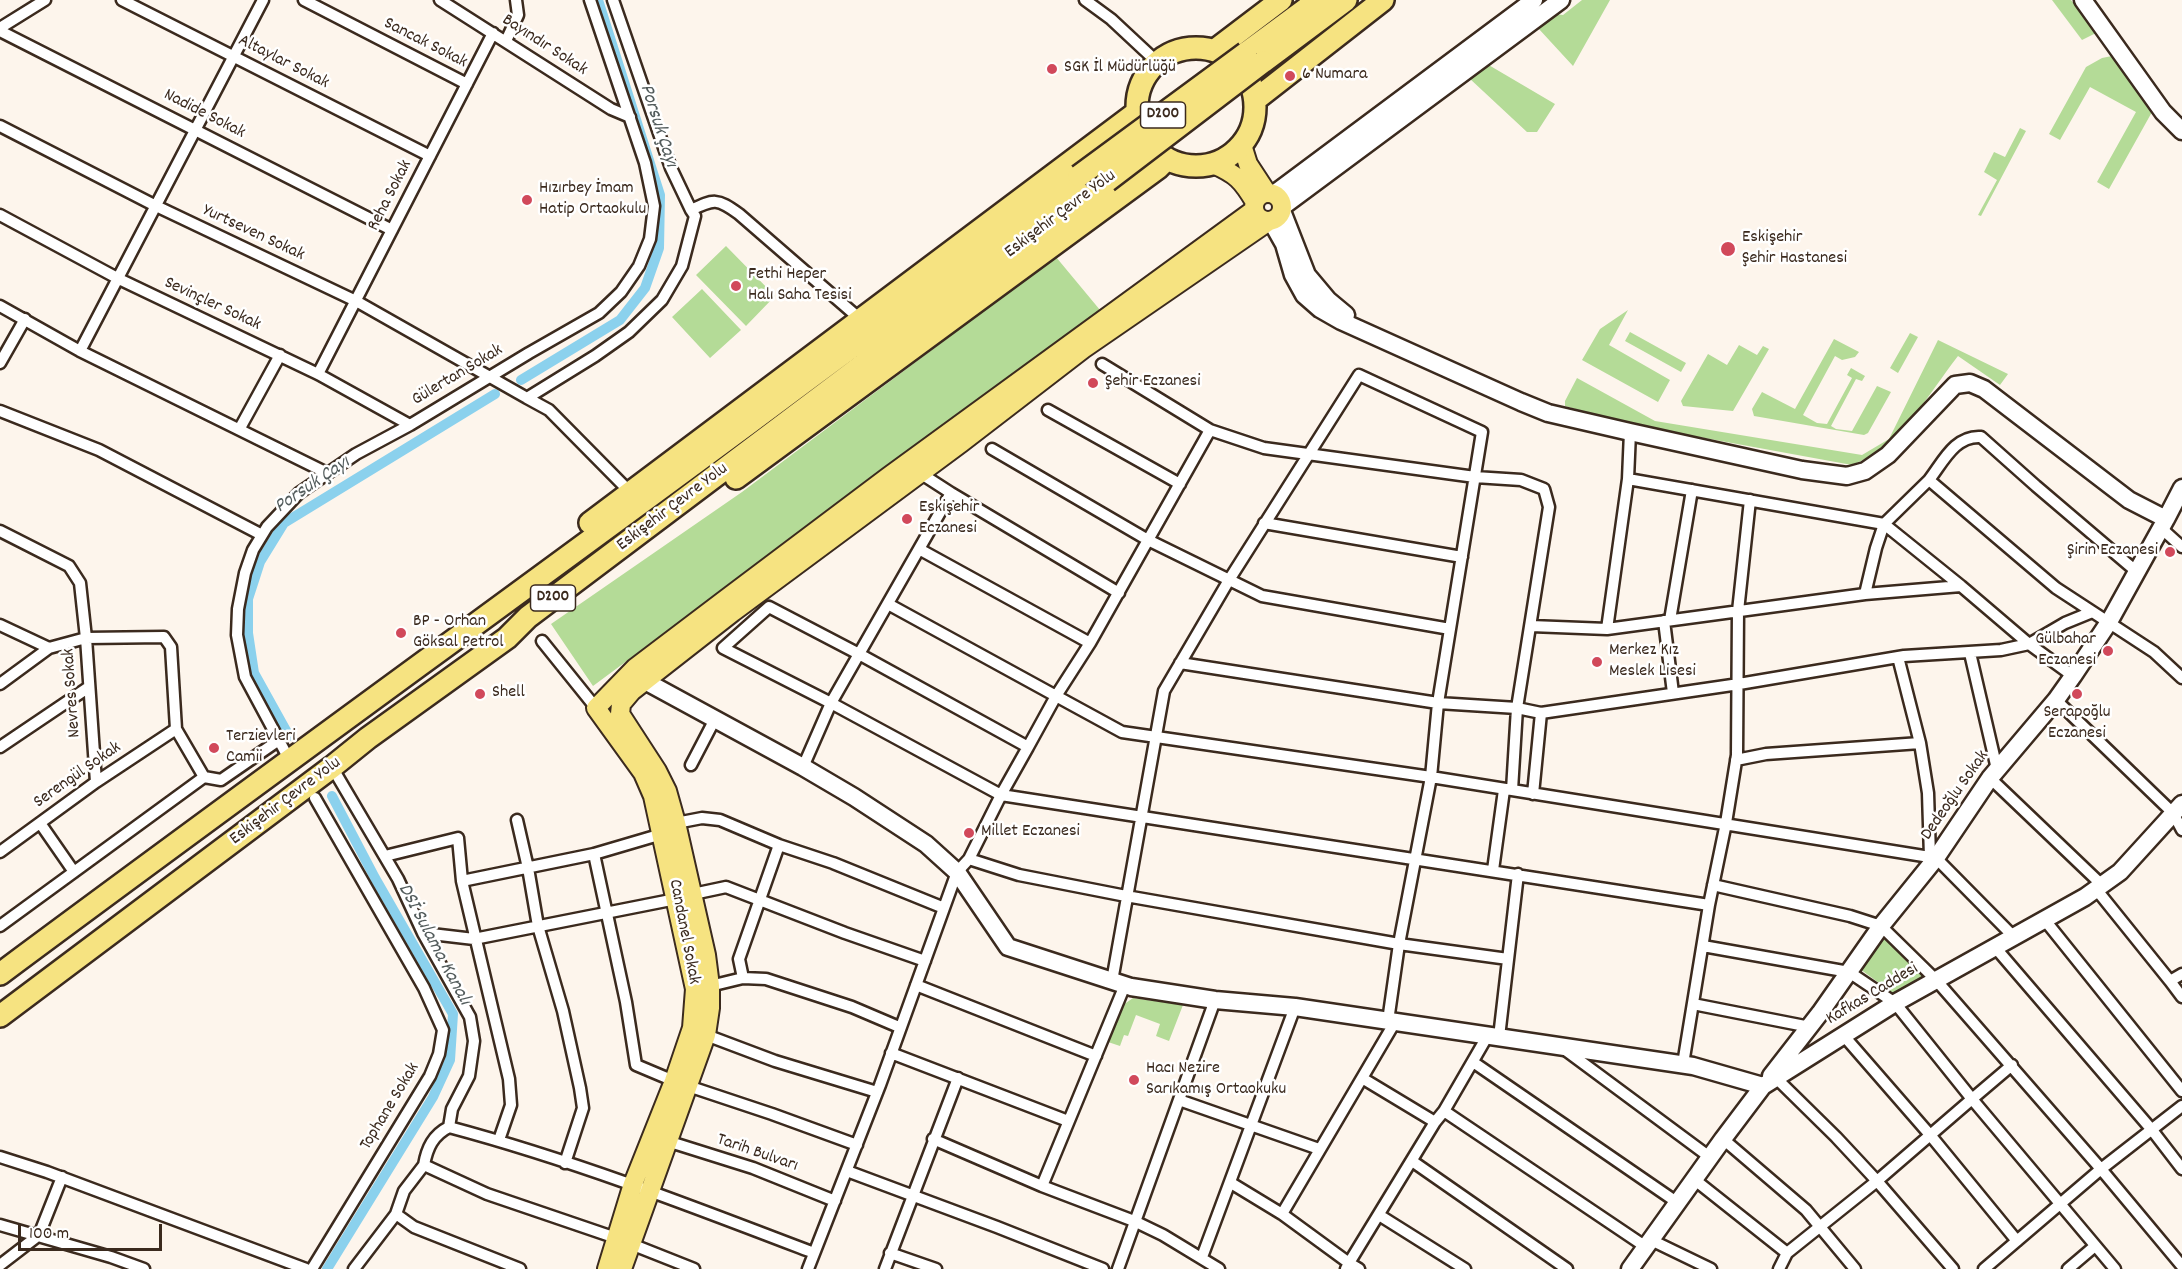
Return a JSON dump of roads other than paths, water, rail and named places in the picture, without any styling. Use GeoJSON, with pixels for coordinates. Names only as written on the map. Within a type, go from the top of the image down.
{"type":"FeatureCollection","features":[{"type":"Feature","properties":{"kind":"highway"},"geometry":{"type":"LineString","coordinates":[[1215,50],[1281,0]]}},
{"type":"Feature","properties":{"kind":"highway","name":"Eskişehir Çevre Yolu"},"geometry":{"type":"LineString","coordinates":[[0,1016],[368,738],[507,638],[528,617],[1107,181],[1255,58],[1318,0]]}},
{"type":"Feature","properties":{"kind":"highway","name":"Eskişehir Çevre Yolu"},"geometry":{"type":"LineString","coordinates":[[0,974],[289,759],[876,331],[1079,177],[1255,58],[1346,0]]}},
{"type":"Feature","properties":{"kind":"highway"},"geometry":{"type":"LineString","coordinates":[[1255,100],[1383,0]]}},
{"type":"Feature","properties":{"kind":"highway"},"geometry":{"type":"LineString","coordinates":[[1194,47],[1215,50],[1230,57],[1242,69],[1251,84],[1255,100],[1255,116],[1250,132],[1242,145],[1229,157],[1213,164],[1190,166],[1167,159],[1152,148],[1141,132],[1136,113],[1137,94],[1144,76],[1156,61],[1174,51],[1194,47]]}},
{"type":"Feature","properties":{"kind":"highway"},"geometry":{"type":"LineString","coordinates":[[484,618],[552,553],[630,492],[1136,113]]}},
{"type":"Feature","properties":{"kind":"highway"},"geometry":{"type":"LineString","coordinates":[[528,617],[600,578],[1158,168],[1167,159]]}},
{"type":"Feature","properties":{"kind":"main road"},"geometry":{"type":"LineString","coordinates":[[1242,145],[1248,164],[1269,207]]}},
{"type":"Feature","properties":{"kind":"main road"},"geometry":{"type":"LineString","coordinates":[[1213,164],[1232,172],[1269,207]]}},
{"type":"Feature","properties":{"kind":"main road"},"geometry":{"type":"LineString","coordinates":[[607,1269],[624,1241],[642,1188],[668,1141],[681,1083],[706,1035],[710,1008],[706,956],[684,896],[669,828],[667,791],[657,771],[620,714],[621,704],[645,681],[1269,207]]}},
{"type":"Feature","properties":{"kind":"main road"},"geometry":{"type":"LineString","coordinates":[[669,828],[643,773],[596,708],[635,668],[888,477],[1269,207]]}},
{"type":"Feature","properties":{"kind":"main road","name":"Candanel Sokak"},"geometry":{"type":"LineString","coordinates":[[642,1188],[681,1083],[692,1028],[695,989],[684,896]]}},
{"type":"Feature","properties":{"kind":"main road"},"geometry":{"type":"LineString","coordinates":[[622,1269],[624,1241]]}},
{"type":"Feature","properties":{"kind":"street"},"geometry":{"type":"LineString","coordinates":[[0,30],[45,0]]}},
{"type":"Feature","properties":{"kind":"street","name":"Altaylar Sokak"},"geometry":{"type":"LineString","coordinates":[[122,0],[430,156]]}},
{"type":"Feature","properties":{"kind":"street"},"geometry":{"type":"LineString","coordinates":[[80,351],[119,279],[154,205],[263,0]]}},
{"type":"Feature","properties":{"kind":"street","name":"Sancak Sokak"},"geometry":{"type":"LineString","coordinates":[[304,0],[466,84]]}},
{"type":"Feature","properties":{"kind":"street","name":"Bayındır Sokak"},"geometry":{"type":"LineString","coordinates":[[440,0],[611,109],[630,117]]}},
{"type":"Feature","properties":{"kind":"street"},"geometry":{"type":"LineString","coordinates":[[506,41],[518,15],[516,0]]}},
{"type":"Feature","properties":{"kind":"street","name":"Gülertan Sokak"},"geometry":{"type":"LineString","coordinates":[[289,759],[244,677],[237,635],[238,609],[244,573],[253,550],[262,536],[280,511],[299,493],[327,473],[599,313],[621,292],[639,266],[650,239],[654,206],[645,163],[590,0]]}},
{"type":"Feature","properties":{"kind":"street"},"geometry":{"type":"LineString","coordinates":[[527,398],[620,338],[662,300],[682,266],[695,216],[671,168],[614,0]]}},
{"type":"Feature","properties":{"kind":"street"},"geometry":{"type":"LineString","coordinates":[[1085,0],[1111,19],[1156,61]]}},
{"type":"Feature","properties":{"kind":"street"},"geometry":{"type":"LineString","coordinates":[[1269,207],[1534,0]]}},
{"type":"Feature","properties":{"kind":"street"},"geometry":{"type":"LineString","coordinates":[[1269,207],[1562,0]]}},
{"type":"Feature","properties":{"kind":"street"},"geometry":{"type":"LineString","coordinates":[[2084,0],[2163,112],[2182,131]]}},
{"type":"Feature","properties":{"kind":"street","name":"Nadide Sokak"},"geometry":{"type":"LineString","coordinates":[[0,30],[392,230]]}},
{"type":"Feature","properties":{"kind":"street","name":"Reha Sokak"},"geometry":{"type":"LineString","coordinates":[[318,374],[493,33]]}},
{"type":"Feature","properties":{"kind":"street","name":"Yurtseven Sokak"},"geometry":{"type":"LineString","coordinates":[[0,126],[154,205],[356,301],[491,376],[549,410],[630,492]]}},
{"type":"Feature","properties":{"kind":"street"},"geometry":{"type":"LineString","coordinates":[[691,210],[711,200],[724,203],[860,319]]}},
{"type":"Feature","properties":{"kind":"street"},"geometry":{"type":"LineString","coordinates":[[1269,207],[1307,275],[1328,300],[1355,322],[1387,341],[1458,375],[1548,413],[1802,470],[1847,476],[1865,471],[1888,455],[1955,385],[1970,383],[1984,389],[2163,524],[2182,547]]}},
{"type":"Feature","properties":{"kind":"street","name":"Sevinçler Sokak"},"geometry":{"type":"LineString","coordinates":[[0,215],[119,279],[318,374],[410,425]]}},
{"type":"Feature","properties":{"kind":"street"},"geometry":{"type":"LineString","coordinates":[[0,306],[80,351],[240,428],[327,473]]}},
{"type":"Feature","properties":{"kind":"street"},"geometry":{"type":"LineString","coordinates":[[0,363],[25,319]]}},
{"type":"Feature","properties":{"kind":"street"},"geometry":{"type":"LineString","coordinates":[[240,428],[280,355]]}},
{"type":"Feature","properties":{"kind":"street"},"geometry":{"type":"LineString","coordinates":[[1102,364],[1210,430],[1264,448],[1475,477],[1521,480],[1544,489],[1549,507],[1517,708],[1508,790],[1493,870]]}},
{"type":"Feature","properties":{"kind":"street"},"geometry":{"type":"LineString","coordinates":[[1042,1186],[1096,1056],[1119,983],[1126,897],[1164,691],[1264,523],[1359,375],[1482,432],[1438,703],[1431,777],[1399,944],[1392,1021],[1362,1078],[1282,1214]]}},
{"type":"Feature","properties":{"kind":"street"},"geometry":{"type":"LineString","coordinates":[[1048,410],[1180,484]]}},
{"type":"Feature","properties":{"kind":"street"},"geometry":{"type":"LineString","coordinates":[[0,411],[99,450],[262,536]]}},
{"type":"Feature","properties":{"kind":"street"},"geometry":{"type":"LineString","coordinates":[[808,1269],[877,1092],[957,872],[969,859],[1001,795],[1056,696],[1119,593],[1210,430]]}},
{"type":"Feature","properties":{"kind":"street"},"geometry":{"type":"LineString","coordinates":[[1607,628],[1628,479],[1630,432]]}},
{"type":"Feature","properties":{"kind":"street"},"geometry":{"type":"LineString","coordinates":[[1865,594],[1884,524],[1929,480],[1957,444],[1970,436],[1981,437],[2137,572]]}},
{"type":"Feature","properties":{"kind":"street"},"geometry":{"type":"LineString","coordinates":[[992,449],[1148,540],[1262,596],[1450,629]]}},
{"type":"Feature","properties":{"kind":"street"},"geometry":{"type":"LineString","coordinates":[[920,473],[1119,593]]}},
{"type":"Feature","properties":{"kind":"street"},"geometry":{"type":"LineString","coordinates":[[1628,479],[1884,524],[2029,644],[2073,676]]}},
{"type":"Feature","properties":{"kind":"street"},"geometry":{"type":"LineString","coordinates":[[1929,480],[2056,588],[2154,652],[2182,678]]}},
{"type":"Feature","properties":{"kind":"street","name":"Dedeoğlu Sokak"},"geometry":{"type":"LineString","coordinates":[[1769,1082],[1993,774],[2056,700],[2073,676],[2109,622],[2182,488]]}},
{"type":"Feature","properties":{"kind":"street"},"geometry":{"type":"LineString","coordinates":[[1673,693],[1667,620],[1692,490]]}},
{"type":"Feature","properties":{"kind":"street"},"geometry":{"type":"LineString","coordinates":[[803,767],[831,703],[951,493]]}},
{"type":"Feature","properties":{"kind":"street"},"geometry":{"type":"LineString","coordinates":[[1683,1064],[1736,760],[1739,684],[1738,611],[1750,500]]}},
{"type":"Feature","properties":{"kind":"street"},"geometry":{"type":"LineString","coordinates":[[1264,523],[1462,557]]}},
{"type":"Feature","properties":{"kind":"street","name":"Nevres Sokak"},"geometry":{"type":"LineString","coordinates":[[0,531],[69,566],[80,583],[96,782]]}},
{"type":"Feature","properties":{"kind":"street"},"geometry":{"type":"LineString","coordinates":[[919,549],[1090,643]]}},
{"type":"Feature","properties":{"kind":"street"},"geometry":{"type":"LineString","coordinates":[[1531,626],[1607,628],[1865,594],[1961,586]]}},
{"type":"Feature","properties":{"kind":"street"},"geometry":{"type":"LineString","coordinates":[[888,604],[1122,732],[1156,735],[1431,777],[1933,857],[2013,936]]}},
{"type":"Feature","properties":{"kind":"street"},"geometry":{"type":"LineString","coordinates":[[1028,747],[769,607],[723,648],[831,703],[1001,795],[1709,905]]}},
{"type":"Feature","properties":{"kind":"street"},"geometry":{"type":"LineString","coordinates":[[1180,663],[1438,703],[1517,708],[1541,713],[1739,684],[1898,657],[1970,653],[2029,644],[2092,612]]}},
{"type":"Feature","properties":{"kind":"street"},"geometry":{"type":"LineString","coordinates":[[0,625],[49,648]]}},
{"type":"Feature","properties":{"kind":"street"},"geometry":{"type":"LineString","coordinates":[[0,684],[49,648],[86,638],[164,637],[171,647],[176,729],[204,777]]}},
{"type":"Feature","properties":{"kind":"street"},"geometry":{"type":"LineString","coordinates":[[542,641],[596,708],[620,714]]}},
{"type":"Feature","properties":{"kind":"street"},"geometry":{"type":"LineString","coordinates":[[1970,653],[1993,774],[2099,887],[2182,997]]}},
{"type":"Feature","properties":{"kind":"street"},"geometry":{"type":"LineString","coordinates":[[1898,657],[1920,743],[1928,793],[1933,857]]}},
{"type":"Feature","properties":{"kind":"street"},"geometry":{"type":"LineString","coordinates":[[645,681],[803,767],[926,844],[957,872],[1008,947],[1119,983],[1215,1000],[1295,1007],[1683,1064],[1769,1082],[1836,1137],[1953,1269]]}},
{"type":"Feature","properties":{"kind":"street"},"geometry":{"type":"LineString","coordinates":[[0,747],[89,687]]}},
{"type":"Feature","properties":{"kind":"street"},"geometry":{"type":"LineString","coordinates":[[2056,700],[2178,808],[2182,830]]}},
{"type":"Feature","properties":{"kind":"street"},"geometry":{"type":"LineString","coordinates":[[1533,794],[1541,713]]}},
{"type":"Feature","properties":{"kind":"street"},"geometry":{"type":"LineString","coordinates":[[691,765],[715,719]]}},
{"type":"Feature","properties":{"kind":"street","name":"Serengül Sokak"},"geometry":{"type":"LineString","coordinates":[[0,852],[96,782],[176,729]]}},
{"type":"Feature","properties":{"kind":"street"},"geometry":{"type":"LineString","coordinates":[[0,926],[204,777],[221,780],[279,740]]}},
{"type":"Feature","properties":{"kind":"street"},"geometry":{"type":"LineString","coordinates":[[1736,760],[1766,754],[1920,743]]}},
{"type":"Feature","properties":{"kind":"street"},"geometry":{"type":"LineString","coordinates":[[332,767],[385,856],[423,933],[432,945],[471,1017],[474,1041],[469,1076],[452,1110],[449,1126]]}},
{"type":"Feature","properties":{"kind":"street","name":"Tophane Sokak"},"geometry":{"type":"LineString","coordinates":[[312,1269],[430,1076],[440,1054],[443,1030],[424,988],[315,798]]}},
{"type":"Feature","properties":{"kind":"street","name":"Kafkas Caddesi"},"geometry":{"type":"LineString","coordinates":[[1630,1269],[1723,1139],[1769,1082],[1894,1003],[2099,887],[2120,872],[2178,808]]}},
{"type":"Feature","properties":{"kind":"street"},"geometry":{"type":"LineString","coordinates":[[462,881],[594,854],[702,818],[720,820],[779,845],[833,862],[944,908]]}},
{"type":"Feature","properties":{"kind":"street"},"geometry":{"type":"LineString","coordinates":[[517,820],[538,927],[562,1011],[583,1108],[565,1163]]}},
{"type":"Feature","properties":{"kind":"street"},"geometry":{"type":"LineString","coordinates":[[40,823],[74,872]]}},
{"type":"Feature","properties":{"kind":"street"},"geometry":{"type":"LineString","coordinates":[[385,856],[458,838],[462,881],[474,939],[509,1079],[511,1105],[499,1140]]}},
{"type":"Feature","properties":{"kind":"street"},"geometry":{"type":"LineString","coordinates":[[743,978],[739,959],[779,845]]}},
{"type":"Feature","properties":{"kind":"street"},"geometry":{"type":"LineString","coordinates":[[594,854],[626,1002],[636,1065],[857,1145]]}},
{"type":"Feature","properties":{"kind":"street"},"geometry":{"type":"LineString","coordinates":[[969,859],[1019,875],[1126,897],[1399,944],[1508,959]]}},
{"type":"Feature","properties":{"kind":"street"},"geometry":{"type":"LineString","coordinates":[[1231,1183],[1282,1214],[1351,1267],[1379,1215],[1435,1122],[1473,1062],[1494,1036],[1508,959],[1518,874]]}},
{"type":"Feature","properties":{"kind":"street"},"geometry":{"type":"LineString","coordinates":[[1713,885],[1850,916],[1881,926],[1936,980],[2012,1065],[2182,1266]]}},
{"type":"Feature","properties":{"kind":"street"},"geometry":{"type":"LineString","coordinates":[[423,933],[474,939],[606,914],[726,887],[925,961]]}},
{"type":"Feature","properties":{"kind":"street"},"geometry":{"type":"LineString","coordinates":[[2044,919],[2182,1091]]}},
{"type":"Feature","properties":{"kind":"street"},"geometry":{"type":"LineString","coordinates":[[1703,945],[1849,972],[1894,1003],[2115,1269]]}},
{"type":"Feature","properties":{"kind":"street"},"geometry":{"type":"LineString","coordinates":[[1994,946],[2182,1169]]}},
{"type":"Feature","properties":{"kind":"street"},"geometry":{"type":"LineString","coordinates":[[2170,981],[2182,974]]}},
{"type":"Feature","properties":{"kind":"street"},"geometry":{"type":"LineString","coordinates":[[710,986],[743,978],[766,979],[852,1007],[899,1027]]}},
{"type":"Feature","properties":{"kind":"street"},"geometry":{"type":"LineString","coordinates":[[916,986],[1096,1056]]}},
{"type":"Feature","properties":{"kind":"street"},"geometry":{"type":"LineString","coordinates":[[1118,1269],[1215,1000]]}},
{"type":"Feature","properties":{"kind":"street"},"geometry":{"type":"LineString","coordinates":[[1693,1004],[1810,1027]]}},
{"type":"Feature","properties":{"kind":"street"},"geometry":{"type":"LineString","coordinates":[[1202,1257],[1295,1007]]}},
{"type":"Feature","properties":{"kind":"street"},"geometry":{"type":"LineString","coordinates":[[706,1035],[776,1061],[877,1092]]}},
{"type":"Feature","properties":{"kind":"street"},"geometry":{"type":"LineString","coordinates":[[1844,1036],[2018,1241]]}},
{"type":"Feature","properties":{"kind":"street"},"geometry":{"type":"LineString","coordinates":[[1559,1046],[1711,1158]]}},
{"type":"Feature","properties":{"kind":"street"},"geometry":{"type":"LineString","coordinates":[[891,1053],[1068,1121]]}},
{"type":"Feature","properties":{"kind":"street"},"geometry":{"type":"LineString","coordinates":[[1473,1062],[1678,1203]]}},
{"type":"Feature","properties":{"kind":"street"},"geometry":{"type":"LineString","coordinates":[[1779,1269],[1786,1252],[1931,1136],[2012,1065]]}},
{"type":"Feature","properties":{"kind":"street"},"geometry":{"type":"LineString","coordinates":[[885,1269],[958,1078]]}},
{"type":"Feature","properties":{"kind":"street"},"geometry":{"type":"LineString","coordinates":[[1362,1078],[1435,1122]]}},
{"type":"Feature","properties":{"kind":"street"},"geometry":{"type":"LineString","coordinates":[[1179,1100],[1319,1149]]}},
{"type":"Feature","properties":{"kind":"street"},"geometry":{"type":"LineString","coordinates":[[1984,1269],[2101,1169],[2182,1106]]}},
{"type":"Feature","properties":{"kind":"street"},"geometry":{"type":"LineString","coordinates":[[1444,1111],[1648,1244],[1711,1269]]}},
{"type":"Feature","properties":{"kind":"street"},"geometry":{"type":"LineString","coordinates":[[354,1269],[396,1214],[404,1191],[424,1165],[428,1147],[442,1130],[449,1126],[499,1140],[642,1188],[814,1253]]}},
{"type":"Feature","properties":{"kind":"street"},"geometry":{"type":"LineString","coordinates":[[933,1139],[1042,1186],[1134,1221],[1202,1257],[1219,1269]]}},
{"type":"Feature","properties":{"kind":"street"},"geometry":{"type":"LineString","coordinates":[[1723,1139],[1806,1210],[1855,1269]]}},
{"type":"Feature","properties":{"kind":"street","name":"Tarih Bulvarı"},"geometry":{"type":"LineString","coordinates":[[668,1141],[753,1167],[835,1200]]}},
{"type":"Feature","properties":{"kind":"street"},"geometry":{"type":"LineString","coordinates":[[0,1157],[306,1269]]}},
{"type":"Feature","properties":{"kind":"street"},"geometry":{"type":"LineString","coordinates":[[1412,1161],[1567,1269]]}},
{"type":"Feature","properties":{"kind":"street"},"geometry":{"type":"LineString","coordinates":[[424,1165],[488,1194],[624,1241],[694,1269]]}},
{"type":"Feature","properties":{"kind":"street"},"geometry":{"type":"LineString","coordinates":[[847,1171],[1103,1269]]}},
{"type":"Feature","properties":{"kind":"street"},"geometry":{"type":"LineString","coordinates":[[0,1265],[39,1235],[62,1178]]}},
{"type":"Feature","properties":{"kind":"street"},"geometry":{"type":"LineString","coordinates":[[1695,1180],[1786,1252]]}},
{"type":"Feature","properties":{"kind":"street"},"geometry":{"type":"LineString","coordinates":[[396,1214],[414,1227],[520,1269]]}},
{"type":"Feature","properties":{"kind":"street"},"geometry":{"type":"LineString","coordinates":[[1379,1215],[1465,1269]]}},
{"type":"Feature","properties":{"kind":"street"},"geometry":{"type":"LineString","coordinates":[[0,1225],[39,1235],[144,1269]]}},
{"type":"Feature","properties":{"kind":"street"},"geometry":{"type":"LineString","coordinates":[[2068,1269],[2095,1246]]}},
{"type":"Feature","properties":{"kind":"street"},"geometry":{"type":"LineString","coordinates":[[891,1253],[936,1269]]}},
{"type":"Feature","properties":{"kind":"waterway","name":"Porsuk Çayı"},"geometry":{"type":"LineString","coordinates":[[521,380],[620,320],[645,288],[659,248],[660,195],[598,0]]}},
{"type":"Feature","properties":{"kind":"waterway","name":"Porsuk Çayı"},"geometry":{"type":"LineString","coordinates":[[289,736],[254,673],[248,633],[248,599],[260,562],[284,523],[495,394]]}},
{"type":"Feature","properties":{"kind":"waterway","name":"DSİ Sulama Kanalı"},"geometry":{"type":"LineString","coordinates":[[327,1269],[433,1097],[450,1060],[453,1014],[375,878],[332,796]]}},
{"type":"Feature","properties":{"kind":"place","name":"SGK İl Müdürlüğü"},"geometry":{"type":"Point","coordinates":[1052,69]}},
{"type":"Feature","properties":{"kind":"place","name":"6 Numara"},"geometry":{"type":"Point","coordinates":[1290,76]}},
{"type":"Feature","properties":{"kind":"place","name":"Hızırbey İmam Hatip Ortaokulu"},"geometry":{"type":"Point","coordinates":[527,200]}},
{"type":"Feature","properties":{"kind":"place","name":"Eskişehir Şehir Hastanesi"},"geometry":{"type":"Point","coordinates":[1728,249]}},
{"type":"Feature","properties":{"kind":"place","name":"Fethi Heper Halı Saha Tesisi"},"geometry":{"type":"Point","coordinates":[736,286]}},
{"type":"Feature","properties":{"kind":"place","name":"Şehir Eczanesi"},"geometry":{"type":"Point","coordinates":[1093,383]}},
{"type":"Feature","properties":{"kind":"place","name":"Eskişehir Eczanesi"},"geometry":{"type":"Point","coordinates":[907,519]}},
{"type":"Feature","properties":{"kind":"place","name":"Şirin Eczanesi"},"geometry":{"type":"Point","coordinates":[2170,552]}},
{"type":"Feature","properties":{"kind":"place","name":"BP - Orhan Göksal Petrol"},"geometry":{"type":"Point","coordinates":[401,633]}},
{"type":"Feature","properties":{"kind":"place","name":"Gülbahar Eczanesi"},"geometry":{"type":"Point","coordinates":[2108,651]}},
{"type":"Feature","properties":{"kind":"place","name":"Merkez Kız Meslek Lisesi"},"geometry":{"type":"Point","coordinates":[1597,662]}},
{"type":"Feature","properties":{"kind":"place","name":"Shell"},"geometry":{"type":"Point","coordinates":[480,694]}},
{"type":"Feature","properties":{"kind":"place","name":"Serapoğlu Eczanesi"},"geometry":{"type":"Point","coordinates":[2077,694]}},
{"type":"Feature","properties":{"kind":"place","name":"Terzievleri Camii"},"geometry":{"type":"Point","coordinates":[214,748]}},
{"type":"Feature","properties":{"kind":"place","name":"Millet Eczanesi"},"geometry":{"type":"Point","coordinates":[969,833]}},
{"type":"Feature","properties":{"kind":"place","name":"Hacı Nezire Sarıkamış Ortaokuku"},"geometry":{"type":"Point","coordinates":[1134,1080]}}]}
